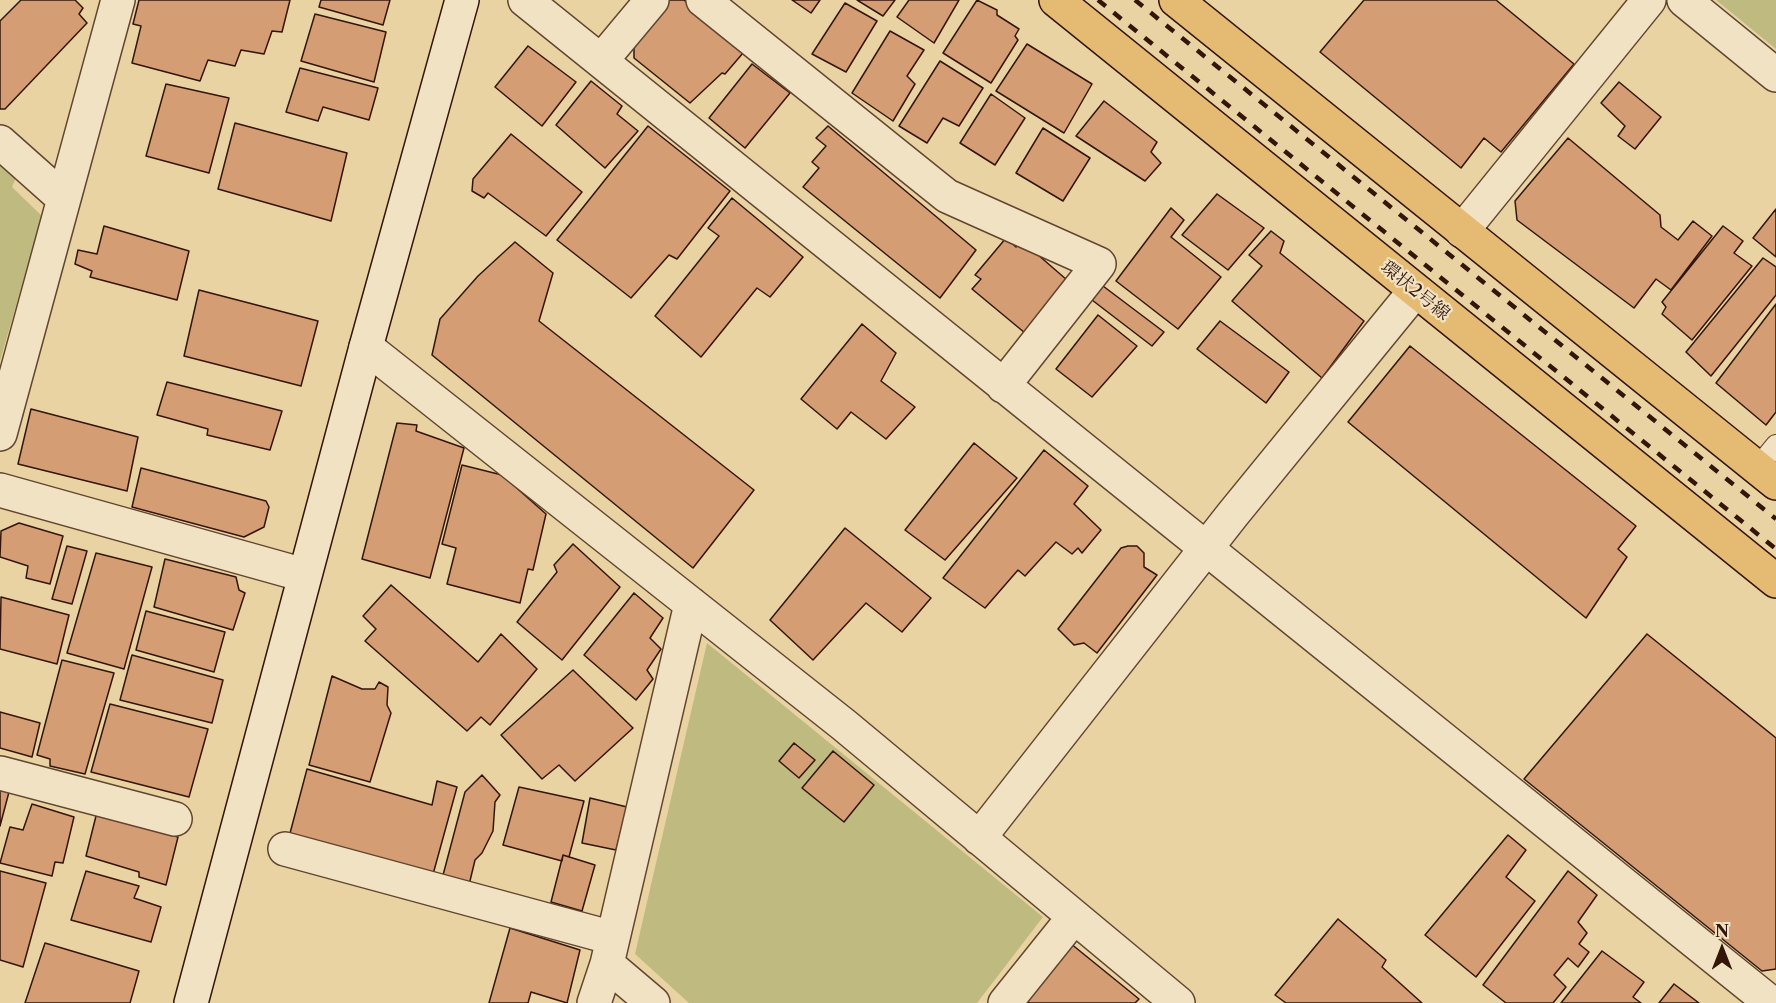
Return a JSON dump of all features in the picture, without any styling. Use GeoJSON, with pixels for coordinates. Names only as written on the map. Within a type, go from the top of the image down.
{"type":"FeatureCollection","features":[{"type":"Feature","properties":{"kind":"main road","name":"環状2号線"},"geometry":{"type":"LineString","coordinates":[[1056,0],[1776,581]]}},
{"type":"Feature","properties":{"kind":"main road"},"geometry":{"type":"LineString","coordinates":[[1176,0],[1462,231],[1770,465]]}},
{"type":"Feature","properties":{"kind":"street"},"geometry":{"type":"LineString","coordinates":[[0,434],[118,0]]}},
{"type":"Feature","properties":{"kind":"street"},"geometry":{"type":"LineString","coordinates":[[191,1003],[304,575],[462,0]]}},
{"type":"Feature","properties":{"kind":"street"},"geometry":{"type":"LineString","coordinates":[[525,0],[1771,1003]]}},
{"type":"Feature","properties":{"kind":"street"},"geometry":{"type":"LineString","coordinates":[[601,61],[652,0]]}},
{"type":"Feature","properties":{"kind":"street"},"geometry":{"type":"LineString","coordinates":[[703,0],[947,196],[1099,264],[1003,386]]}},
{"type":"Feature","properties":{"kind":"street"},"geometry":{"type":"LineString","coordinates":[[1462,231],[1650,0]]}},
{"type":"Feature","properties":{"kind":"street"},"geometry":{"type":"LineString","coordinates":[[1684,0],[1776,75]]}},
{"type":"Feature","properties":{"kind":"street"},"geometry":{"type":"LineString","coordinates":[[0,142],[63,198]]}},
{"type":"Feature","properties":{"kind":"street"},"geometry":{"type":"LineString","coordinates":[[979,838],[1206,549],[1415,291]]}},
{"type":"Feature","properties":{"kind":"street"},"geometry":{"type":"LineString","coordinates":[[366,347],[844,725],[1178,1003]]}},
{"type":"Feature","properties":{"kind":"street"},"geometry":{"type":"LineString","coordinates":[[0,490],[304,575]]}},
{"type":"Feature","properties":{"kind":"street"},"geometry":{"type":"LineString","coordinates":[[594,1003],[610,951],[691,604]]}},
{"type":"Feature","properties":{"kind":"street"},"geometry":{"type":"LineString","coordinates":[[0,773],[175,819]]}},
{"type":"Feature","properties":{"kind":"street"},"geometry":{"type":"LineString","coordinates":[[285,849],[610,951],[652,1003]]}},
{"type":"Feature","properties":{"kind":"street"},"geometry":{"type":"LineString","coordinates":[[1005,1003],[1074,917]]}},
{"type":"Feature","properties":{"kind":"shaded area"},"geometry":{"type":"Polygon","coordinates":[[[1716,0],[1776,0],[1776,49],[1716,0]]]}},
{"type":"Feature","properties":{"kind":"shaded area"},"geometry":{"type":"Polygon","coordinates":[[[0,157],[18,173],[12,187],[42,216],[0,361],[0,157]]]}},
{"type":"Feature","properties":{"kind":"shaded area"},"geometry":{"type":"Polygon","coordinates":[[[707,643],[1043,917],[977,1003],[689,1003],[635,954],[707,643]]]}},
{"type":"Feature","properties":{"kind":"building"},"geometry":{"type":"Polygon","coordinates":[[[21,0],[75,0],[83,8],[79,14],[87,23],[5,109],[0,109],[0,21],[21,0]]]}},
{"type":"Feature","properties":{"kind":"building"},"geometry":{"type":"Polygon","coordinates":[[[139,0],[290,0],[282,32],[272,31],[264,54],[241,50],[235,66],[208,60],[200,81],[132,63],[141,26],[133,24],[139,0]]]}},
{"type":"Feature","properties":{"kind":"building"},"geometry":{"type":"Polygon","coordinates":[[[321,0],[390,0],[383,25],[319,7],[321,0]]]}},
{"type":"Feature","properties":{"kind":"building"},"geometry":{"type":"Polygon","coordinates":[[[667,0],[684,0],[743,53],[725,74],[722,73],[690,103],[634,58],[634,39],[667,0]]]}},
{"type":"Feature","properties":{"kind":"building"},"geometry":{"type":"Polygon","coordinates":[[[792,0],[820,0],[811,13],[792,0]]]}},
{"type":"Feature","properties":{"kind":"building"},"geometry":{"type":"Polygon","coordinates":[[[857,0],[895,0],[883,16],[857,0]]]}},
{"type":"Feature","properties":{"kind":"building"},"geometry":{"type":"Polygon","coordinates":[[[909,0],[959,0],[934,43],[897,17],[909,0]]]}},
{"type":"Feature","properties":{"kind":"building"},"geometry":{"type":"Polygon","coordinates":[[[977,0],[997,10],[997,15],[1019,29],[1015,36],[1018,40],[991,83],[943,53],[977,0]]]}},
{"type":"Feature","properties":{"kind":"building"},"geometry":{"type":"Polygon","coordinates":[[[1364,0],[1496,0],[1574,64],[1501,152],[1484,138],[1461,168],[1320,52],[1364,0]]]}},
{"type":"Feature","properties":{"kind":"building"},"geometry":{"type":"Polygon","coordinates":[[[845,3],[877,21],[846,72],[812,54],[845,3]]]}},
{"type":"Feature","properties":{"kind":"building"},"geometry":{"type":"Polygon","coordinates":[[[315,14],[386,32],[374,82],[301,61],[315,14]]]}},
{"type":"Feature","properties":{"kind":"building"},"geometry":{"type":"Polygon","coordinates":[[[890,31],[924,50],[907,76],[915,84],[893,121],[852,93],[890,31]]]}},
{"type":"Feature","properties":{"kind":"building"},"geometry":{"type":"Polygon","coordinates":[[[1027,44],[1092,84],[1064,133],[996,91],[1027,44]]]}},
{"type":"Feature","properties":{"kind":"building"},"geometry":{"type":"Polygon","coordinates":[[[528,46],[576,82],[542,126],[495,87],[528,46]]]}},
{"type":"Feature","properties":{"kind":"building"},"geometry":{"type":"Polygon","coordinates":[[[940,61],[983,88],[959,126],[943,118],[927,143],[899,126],[940,61]]]}},
{"type":"Feature","properties":{"kind":"building"},"geometry":{"type":"Polygon","coordinates":[[[752,64],[790,93],[745,148],[709,118],[752,64]]]}},
{"type":"Feature","properties":{"kind":"building"},"geometry":{"type":"Polygon","coordinates":[[[300,68],[378,88],[369,120],[323,107],[318,121],[286,112],[300,68]]]}},
{"type":"Feature","properties":{"kind":"building"},"geometry":{"type":"Polygon","coordinates":[[[591,81],[622,106],[617,114],[638,131],[605,168],[556,125],[591,81]]]}},
{"type":"Feature","properties":{"kind":"building"},"geometry":{"type":"Polygon","coordinates":[[[1619,82],[1661,117],[1635,149],[1618,136],[1625,126],[1601,103],[1619,82]]]}},
{"type":"Feature","properties":{"kind":"building"},"geometry":{"type":"Polygon","coordinates":[[[166,84],[229,98],[209,173],[146,156],[166,84]]]}},
{"type":"Feature","properties":{"kind":"building"},"geometry":{"type":"Polygon","coordinates":[[[991,94],[1025,118],[995,165],[960,143],[991,94]]]}},
{"type":"Feature","properties":{"kind":"building"},"geometry":{"type":"Polygon","coordinates":[[[1104,101],[1157,142],[1151,152],[1161,163],[1145,181],[1076,136],[1104,101]]]}},
{"type":"Feature","properties":{"kind":"building"},"geometry":{"type":"Polygon","coordinates":[[[235,123],[347,153],[331,221],[218,189],[235,123]]]}},
{"type":"Feature","properties":{"kind":"building"},"geometry":{"type":"Polygon","coordinates":[[[648,126],[730,191],[677,259],[669,255],[631,298],[557,240],[648,126]]]}},
{"type":"Feature","properties":{"kind":"building"},"geometry":{"type":"Polygon","coordinates":[[[828,126],[976,250],[940,298],[803,187],[819,168],[812,162],[826,146],[816,138],[828,126]]]}},
{"type":"Feature","properties":{"kind":"building"},"geometry":{"type":"Polygon","coordinates":[[[1043,128],[1090,158],[1063,201],[1016,173],[1043,128]]]}},
{"type":"Feature","properties":{"kind":"building"},"geometry":{"type":"Polygon","coordinates":[[[511,134],[582,192],[546,236],[488,193],[484,198],[472,191],[473,179],[511,134]]]}},
{"type":"Feature","properties":{"kind":"building"},"geometry":{"type":"Polygon","coordinates":[[[1568,138],[1660,215],[1661,227],[1678,240],[1693,221],[1712,236],[1671,290],[1656,279],[1634,308],[1517,220],[1515,201],[1568,138]]]}},
{"type":"Feature","properties":{"kind":"building"},"geometry":{"type":"Polygon","coordinates":[[[1217,194],[1264,228],[1228,270],[1182,235],[1217,194]]]}},
{"type":"Feature","properties":{"kind":"building"},"geometry":{"type":"Polygon","coordinates":[[[732,198],[803,257],[770,297],[757,288],[701,357],[655,316],[719,236],[708,228],[732,198]]]}},
{"type":"Feature","properties":{"kind":"building"},"geometry":{"type":"Polygon","coordinates":[[[1171,208],[1184,220],[1171,237],[1221,277],[1178,329],[1116,281],[1171,208]]]}},
{"type":"Feature","properties":{"kind":"building"},"geometry":{"type":"Polygon","coordinates":[[[1776,209],[1776,257],[1753,238],[1776,209]]]}},
{"type":"Feature","properties":{"kind":"building"},"geometry":{"type":"Polygon","coordinates":[[[104,226],[189,251],[177,300],[90,277],[92,271],[75,264],[78,250],[97,254],[104,226]]]}},
{"type":"Feature","properties":{"kind":"building"},"geometry":{"type":"Polygon","coordinates":[[[1723,226],[1743,241],[1734,253],[1752,266],[1692,340],[1662,314],[1666,307],[1662,302],[1723,226]]]}},
{"type":"Feature","properties":{"kind":"building"},"geometry":{"type":"Polygon","coordinates":[[[1271,231],[1284,241],[1280,253],[1364,321],[1322,378],[1232,301],[1262,266],[1249,255],[1271,231]]]}},
{"type":"Feature","properties":{"kind":"building"},"geometry":{"type":"Polygon","coordinates":[[[1006,238],[1016,247],[1022,241],[1067,280],[1025,333],[972,289],[981,279],[975,275],[1006,238]]]}},
{"type":"Feature","properties":{"kind":"building"},"geometry":{"type":"Polygon","coordinates":[[[515,242],[553,273],[539,321],[754,490],[693,568],[432,355],[440,319],[478,276],[515,242]]]}},
{"type":"Feature","properties":{"kind":"building"},"geometry":{"type":"Polygon","coordinates":[[[1763,258],[1776,267],[1776,295],[1711,376],[1686,352],[1763,258]]]}},
{"type":"Feature","properties":{"kind":"building"},"geometry":{"type":"Polygon","coordinates":[[[1103,286],[1164,332],[1152,346],[1092,300],[1103,286]]]}},
{"type":"Feature","properties":{"kind":"building"},"geometry":{"type":"Polygon","coordinates":[[[199,290],[318,321],[301,386],[184,356],[199,290]]]}},
{"type":"Feature","properties":{"kind":"building"},"geometry":{"type":"Polygon","coordinates":[[[1776,304],[1776,412],[1766,425],[1716,383],[1776,304]]]}},
{"type":"Feature","properties":{"kind":"building"},"geometry":{"type":"Polygon","coordinates":[[[1098,315],[1137,346],[1092,397],[1056,369],[1098,315]]]}},
{"type":"Feature","properties":{"kind":"building"},"geometry":{"type":"Polygon","coordinates":[[[1220,321],[1289,372],[1266,403],[1197,349],[1220,321]]]}},
{"type":"Feature","properties":{"kind":"building"},"geometry":{"type":"Polygon","coordinates":[[[862,324],[896,353],[881,381],[915,407],[886,439],[851,412],[837,429],[801,399],[862,324]]]}},
{"type":"Feature","properties":{"kind":"building"},"geometry":{"type":"Polygon","coordinates":[[[1410,346],[1636,526],[1618,549],[1627,557],[1586,618],[1348,422],[1410,346]]]}},
{"type":"Feature","properties":{"kind":"building"},"geometry":{"type":"Polygon","coordinates":[[[167,382],[282,411],[270,450],[207,435],[208,429],[157,415],[167,382]]]}},
{"type":"Feature","properties":{"kind":"building"},"geometry":{"type":"Polygon","coordinates":[[[31,409],[138,437],[127,491],[18,464],[31,409]]]}},
{"type":"Feature","properties":{"kind":"building"},"geometry":{"type":"Polygon","coordinates":[[[397,423],[417,425],[416,431],[464,448],[430,578],[362,559],[397,423]]]}},
{"type":"Feature","properties":{"kind":"building"},"geometry":{"type":"Polygon","coordinates":[[[974,443],[1017,478],[945,560],[905,530],[974,443]]]}},
{"type":"Feature","properties":{"kind":"building"},"geometry":{"type":"Polygon","coordinates":[[[1044,450],[1088,486],[1074,504],[1101,530],[1082,553],[1078,548],[1072,554],[1056,542],[1025,576],[1018,570],[985,608],[943,578],[1044,450]]]}},
{"type":"Feature","properties":{"kind":"building"},"geometry":{"type":"Polygon","coordinates":[[[462,465],[502,475],[546,514],[533,570],[528,569],[520,603],[447,584],[456,548],[442,544],[462,465]]]}},
{"type":"Feature","properties":{"kind":"building"},"geometry":{"type":"Polygon","coordinates":[[[141,468],[266,501],[269,507],[264,527],[244,537],[132,507],[141,468]]]}},
{"type":"Feature","properties":{"kind":"building"},"geometry":{"type":"Polygon","coordinates":[[[19,523],[63,536],[50,584],[26,578],[28,566],[0,557],[1,531],[19,523]]]}},
{"type":"Feature","properties":{"kind":"building"},"geometry":{"type":"Polygon","coordinates":[[[845,528],[931,598],[902,632],[866,603],[813,660],[770,620],[845,528]]]}},
{"type":"Feature","properties":{"kind":"building"},"geometry":{"type":"Polygon","coordinates":[[[573,544],[620,587],[562,660],[517,622],[557,572],[554,565],[573,544]]]}},
{"type":"Feature","properties":{"kind":"building"},"geometry":{"type":"Polygon","coordinates":[[[67,546],[87,551],[72,604],[52,599],[67,546]]]}},
{"type":"Feature","properties":{"kind":"building"},"geometry":{"type":"Polygon","coordinates":[[[1137,546],[1144,553],[1144,567],[1157,575],[1097,653],[1084,643],[1074,645],[1058,629],[1121,548],[1137,546]]]}},
{"type":"Feature","properties":{"kind":"building"},"geometry":{"type":"Polygon","coordinates":[[[96,553],[152,567],[124,669],[67,653],[96,553]]]}},
{"type":"Feature","properties":{"kind":"building"},"geometry":{"type":"Polygon","coordinates":[[[165,559],[236,577],[239,590],[245,593],[233,630],[154,607],[165,559]]]}},
{"type":"Feature","properties":{"kind":"building"},"geometry":{"type":"Polygon","coordinates":[[[391,585],[478,662],[501,634],[537,669],[490,725],[481,717],[467,731],[365,641],[376,629],[363,616],[391,585]]]}},
{"type":"Feature","properties":{"kind":"building"},"geometry":{"type":"Polygon","coordinates":[[[634,593],[663,618],[650,638],[661,649],[647,670],[653,679],[636,700],[584,655],[634,593]]]}},
{"type":"Feature","properties":{"kind":"building"},"geometry":{"type":"Polygon","coordinates":[[[1,597],[69,615],[57,664],[0,649],[1,597]]]}},
{"type":"Feature","properties":{"kind":"building"},"geometry":{"type":"Polygon","coordinates":[[[146,611],[225,632],[214,672],[136,650],[146,611]]]}},
{"type":"Feature","properties":{"kind":"building"},"geometry":{"type":"Polygon","coordinates":[[[1647,634],[1776,738],[1776,969],[1762,971],[1524,779],[1647,634]]]}},
{"type":"Feature","properties":{"kind":"building"},"geometry":{"type":"Polygon","coordinates":[[[132,655],[223,680],[212,723],[120,700],[132,655]]]}},
{"type":"Feature","properties":{"kind":"building"},"geometry":{"type":"Polygon","coordinates":[[[62,660],[114,673],[85,774],[50,766],[50,759],[37,755],[62,660]]]}},
{"type":"Feature","properties":{"kind":"building"},"geometry":{"type":"Polygon","coordinates":[[[573,670],[633,728],[575,781],[559,765],[542,779],[501,735],[573,670]]]}},
{"type":"Feature","properties":{"kind":"building"},"geometry":{"type":"Polygon","coordinates":[[[332,676],[362,689],[375,689],[379,682],[388,687],[387,705],[391,713],[370,782],[309,765],[332,676]]]}},
{"type":"Feature","properties":{"kind":"building"},"geometry":{"type":"Polygon","coordinates":[[[110,704],[208,729],[189,797],[91,772],[110,704]]]}},
{"type":"Feature","properties":{"kind":"building"},"geometry":{"type":"Polygon","coordinates":[[[0,712],[40,723],[32,757],[0,748],[0,712]]]}},
{"type":"Feature","properties":{"kind":"building"},"geometry":{"type":"Polygon","coordinates":[[[794,743],[815,760],[799,778],[779,761],[794,743]]]}},
{"type":"Feature","properties":{"kind":"building"},"geometry":{"type":"Polygon","coordinates":[[[833,751],[874,785],[844,822],[802,788],[833,751]]]}},
{"type":"Feature","properties":{"kind":"building"},"geometry":{"type":"Polygon","coordinates":[[[307,769],[432,805],[437,781],[457,787],[432,878],[289,837],[307,769]]]}},
{"type":"Feature","properties":{"kind":"building"},"geometry":{"type":"Polygon","coordinates":[[[482,775],[500,795],[495,802],[493,831],[482,853],[475,860],[469,885],[442,879],[465,792],[482,775]]]}},
{"type":"Feature","properties":{"kind":"building"},"geometry":{"type":"Polygon","coordinates":[[[519,787],[584,801],[569,857],[563,855],[562,861],[503,845],[519,787]]]}},
{"type":"Feature","properties":{"kind":"building"},"geometry":{"type":"Polygon","coordinates":[[[0,790],[9,792],[0,826],[0,790]]]}},
{"type":"Feature","properties":{"kind":"building"},"geometry":{"type":"Polygon","coordinates":[[[590,798],[627,807],[616,850],[582,843],[590,798]]]}},
{"type":"Feature","properties":{"kind":"building"},"geometry":{"type":"Polygon","coordinates":[[[32,804],[74,817],[63,863],[55,862],[52,876],[0,863],[10,827],[23,830],[32,804]]]}},
{"type":"Feature","properties":{"kind":"building"},"geometry":{"type":"Polygon","coordinates":[[[97,812],[119,821],[178,837],[166,885],[139,877],[139,872],[86,856],[97,812]]]}},
{"type":"Feature","properties":{"kind":"building"},"geometry":{"type":"Polygon","coordinates":[[[1508,835],[1526,850],[1506,877],[1535,901],[1476,977],[1425,935],[1508,835]]]}},
{"type":"Feature","properties":{"kind":"building"},"geometry":{"type":"Polygon","coordinates":[[[563,855],[595,865],[582,911],[551,902],[563,855]]]}},
{"type":"Feature","properties":{"kind":"building"},"geometry":{"type":"Polygon","coordinates":[[[0,871],[46,883],[23,967],[0,960],[0,871]]]}},
{"type":"Feature","properties":{"kind":"building"},"geometry":{"type":"Polygon","coordinates":[[[86,871],[139,886],[134,898],[161,907],[151,942],[71,920],[86,871]]]}},
{"type":"Feature","properties":{"kind":"building"},"geometry":{"type":"Polygon","coordinates":[[[1568,871],[1597,895],[1578,922],[1587,933],[1579,944],[1589,952],[1578,967],[1568,958],[1554,975],[1566,987],[1553,1003],[1506,1003],[1483,985],[1568,871]]]}},
{"type":"Feature","properties":{"kind":"building"},"geometry":{"type":"Polygon","coordinates":[[[1338,919],[1386,960],[1382,967],[1422,1003],[1286,1003],[1275,995],[1338,919]]]}},
{"type":"Feature","properties":{"kind":"building"},"geometry":{"type":"Polygon","coordinates":[[[510,928],[580,950],[567,1003],[531,992],[528,1003],[489,1003],[510,928]]]}},
{"type":"Feature","properties":{"kind":"building"},"geometry":{"type":"Polygon","coordinates":[[[45,943],[139,971],[130,1003],[25,1003],[45,943]]]}},
{"type":"Feature","properties":{"kind":"building"},"geometry":{"type":"Polygon","coordinates":[[[1070,943],[1139,999],[1135,1003],[1029,1003],[1025,997],[1070,943]]]}},
{"type":"Feature","properties":{"kind":"building"},"geometry":{"type":"Polygon","coordinates":[[[1602,951],[1644,982],[1633,997],[1641,1003],[1561,1003],[1602,951]]]}},
{"type":"Feature","properties":{"kind":"building"},"geometry":{"type":"Polygon","coordinates":[[[1674,984],[1699,1003],[1659,1003],[1674,984]]]}},
{"type":"Feature","properties":{"kind":"railway"},"geometry":{"type":"LineString","coordinates":[[1098,0],[1776,549]]}},
{"type":"Feature","properties":{"kind":"railway"},"geometry":{"type":"LineString","coordinates":[[1135,0],[1776,519]]}}]}
